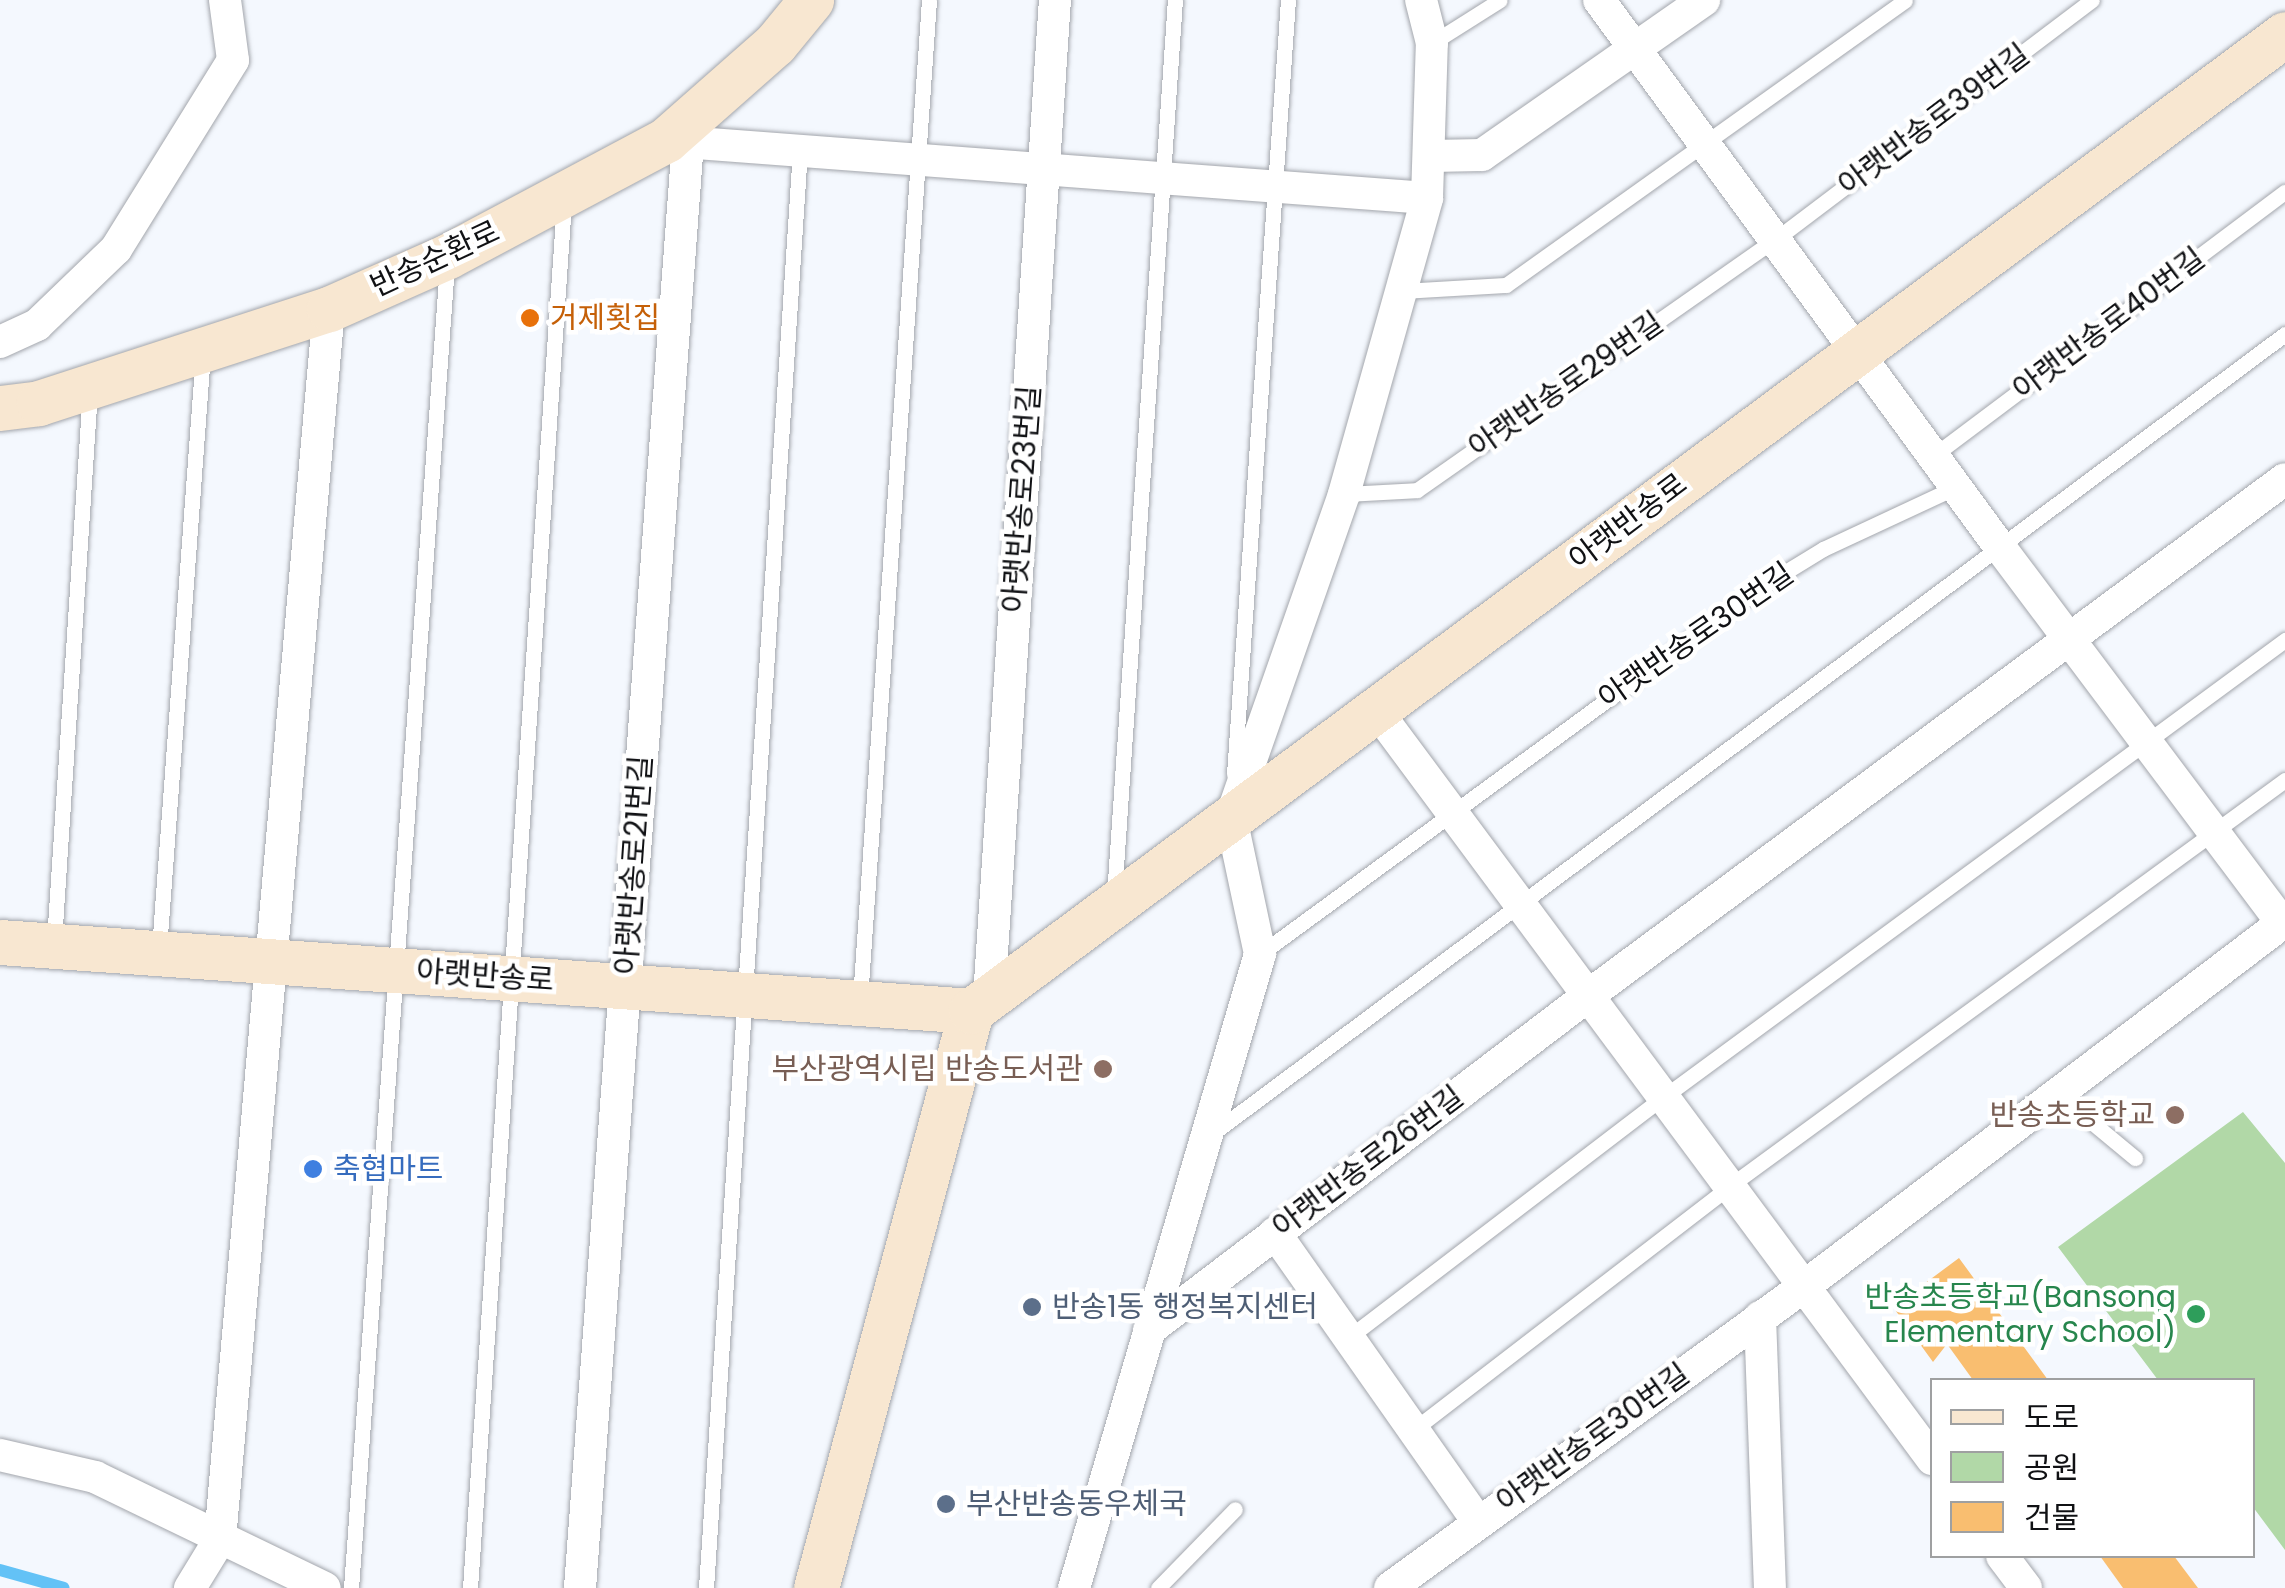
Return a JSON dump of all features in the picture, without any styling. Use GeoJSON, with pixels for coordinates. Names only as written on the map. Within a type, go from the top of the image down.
{"type":"FeatureCollection","features":[{"type":"Feature","properties":{"kind":"main road","name":"반송순환로"},"geometry":{"type":"LineString","coordinates":[[0,408],[39,403],[328,309],[448,256],[677,141],[775,44],[811,0]]}},
{"type":"Feature","properties":{"kind":"main road","name":"아랫반송로"},"geometry":{"type":"LineString","coordinates":[[0,942],[745,995],[980,1004],[2285,34]]}},
{"type":"Feature","properties":{"kind":"main road"},"geometry":{"type":"LineString","coordinates":[[816,1588],[980,1004]]}},
{"type":"Feature","properties":{"kind":"street"},"geometry":{"type":"LineString","coordinates":[[0,342],[38,325],[116,249],[233,60],[225,0]]}},
{"type":"Feature","properties":{"kind":"street","name":"아랫반송로23번길"},"geometry":{"type":"LineString","coordinates":[[980,1004],[1055,0]]}},
{"type":"Feature","properties":{"kind":"street"},"geometry":{"type":"LineString","coordinates":[[1074,1588],[1260,954],[1231,818],[1344,494],[1427,198],[1432,156],[1432,43],[1421,0]]}},
{"type":"Feature","properties":{"kind":"street"},"geometry":{"type":"LineString","coordinates":[[1599,0],[1998,546],[2284,922]]}},
{"type":"Feature","properties":{"kind":"street"},"geometry":{"type":"LineString","coordinates":[[1432,156],[1482,155],[1704,0]]}},
{"type":"Feature","properties":{"kind":"street"},"geometry":{"type":"LineString","coordinates":[[677,141],[1427,198]]}},
{"type":"Feature","properties":{"kind":"street","name":"아랫반송로21번길"},"geometry":{"type":"LineString","coordinates":[[580,1588],[625,986],[677,141]]}},
{"type":"Feature","properties":{"kind":"street"},"geometry":{"type":"LineString","coordinates":[[190,1588],[215,1547],[272,961],[328,309]]}},
{"type":"Feature","properties":{"kind":"street"},"geometry":{"type":"LineString","coordinates":[[1589,995],[2285,478]]}},
{"type":"Feature","properties":{"kind":"street"},"geometry":{"type":"LineString","coordinates":[[1376,710],[1930,1456]]}},
{"type":"Feature","properties":{"kind":"street","name":"아랫반송로30번길"},"geometry":{"type":"LineString","coordinates":[[1478,1522],[1806,1285],[2284,922]]}},
{"type":"Feature","properties":{"kind":"street","name":"아랫반송로26번길"},"geometry":{"type":"LineString","coordinates":[[1149,1330],[1589,995]]}},
{"type":"Feature","properties":{"kind":"street"},"geometry":{"type":"LineString","coordinates":[[1275,1232],[1478,1522],[1395,1587]]}},
{"type":"Feature","properties":{"kind":"street"},"geometry":{"type":"LineString","coordinates":[[1760,1317],[1770,1588]]}},
{"type":"Feature","properties":{"kind":"street"},"geometry":{"type":"LineString","coordinates":[[0,1455],[95,1476],[215,1547],[325,1588]]}},
{"type":"Feature","properties":{"kind":"street"},"geometry":{"type":"LineString","coordinates":[[2004,1558],[2026,1588]]}},
{"type":"Feature","properties":{"kind":"lane"},"geometry":{"type":"LineString","coordinates":[[859,1002],[928,0]]}},
{"type":"Feature","properties":{"kind":"lane"},"geometry":{"type":"LineString","coordinates":[[1113,905],[1175,0]]}},
{"type":"Feature","properties":{"kind":"lane"},"geometry":{"type":"LineString","coordinates":[[1231,818],[1288,0]]}},
{"type":"Feature","properties":{"kind":"lane"},"geometry":{"type":"LineString","coordinates":[[1432,43],[1500,0]]}},
{"type":"Feature","properties":{"kind":"lane"},"geometry":{"type":"LineString","coordinates":[[1401,291],[1506,284],[1706,146],[1905,0]]}},
{"type":"Feature","properties":{"kind":"lane","name":"아랫반송로39번길"},"geometry":{"type":"LineString","coordinates":[[1776,239],[2092,0]]}},
{"type":"Feature","properties":{"kind":"lane"},"geometry":{"type":"LineString","coordinates":[[706,1588],[800,151]]}},
{"type":"Feature","properties":{"kind":"lane","name":"아랫반송로40번길"},"geometry":{"type":"LineString","coordinates":[[1933,456],[2285,192]]}},
{"type":"Feature","properties":{"kind":"lane"},"geometry":{"type":"LineString","coordinates":[[470,1588],[565,197]]}},
{"type":"Feature","properties":{"kind":"lane","name":"아랫반송로29번길"},"geometry":{"type":"LineString","coordinates":[[1344,494],[1417,490],[1776,239]]}},
{"type":"Feature","properties":{"kind":"lane"},"geometry":{"type":"LineString","coordinates":[[351,1588],[448,256]]}},
{"type":"Feature","properties":{"kind":"lane"},"geometry":{"type":"LineString","coordinates":[[1206,1139],[2285,334]]}},
{"type":"Feature","properties":{"kind":"lane"},"geometry":{"type":"LineString","coordinates":[[159,953],[204,350]]}},
{"type":"Feature","properties":{"kind":"lane"},"geometry":{"type":"LineString","coordinates":[[54,946],[90,386]]}},
{"type":"Feature","properties":{"kind":"lane","name":"아랫반송로30번길"},"geometry":{"type":"LineString","coordinates":[[1452,810],[1761,587],[1824,548],[1956,487]]}},
{"type":"Feature","properties":{"kind":"lane"},"geometry":{"type":"LineString","coordinates":[[1348,1338],[1665,1096],[2285,640]]}},
{"type":"Feature","properties":{"kind":"lane"},"geometry":{"type":"LineString","coordinates":[[1412,1430],[1731,1185],[2285,780]]}},
{"type":"Feature","properties":{"kind":"lane"},"geometry":{"type":"LineString","coordinates":[[1260,954],[1452,810]]}},
{"type":"Feature","properties":{"kind":"lane"},"geometry":{"type":"LineString","coordinates":[[2059,1095],[2134,1158]]}},
{"type":"Feature","properties":{"kind":"lane"},"geometry":{"type":"LineString","coordinates":[[1158,1588],[1235,1509]]}},
{"type":"Feature","properties":{"kind":"green space","name":"반송초등학교(Bansong Elementary School)"},"geometry":{"type":"Polygon","coordinates":[[[2243,1112],[2285,1163],[2285,1550],[2255,1510],[2255,1378],[2156,1378],[2058,1247],[2243,1112]]]}},
{"type":"Feature","properties":{"kind":"building"},"geometry":{"type":"Polygon","coordinates":[[[1959,1258],[2047,1378],[1972,1378],[1947,1344],[1933,1362],[1893,1307],[1959,1258]]]}},
{"type":"Feature","properties":{"kind":"building"},"geometry":{"type":"Polygon","coordinates":[[[2101,1558],[2176,1558],[2198,1588],[2123,1588],[2101,1558]]]}},
{"type":"Feature","properties":{"kind":"waterway"},"geometry":{"type":"LineString","coordinates":[[0,1570],[64,1588]]}},
{"type":"Feature","properties":{"kind":"place","name":"거제횟집"},"geometry":{"type":"Point","coordinates":[530,318]}},
{"type":"Feature","properties":{"kind":"place","name":"부산광역시립 반송도서관"},"geometry":{"type":"Point","coordinates":[1103,1069]}},
{"type":"Feature","properties":{"kind":"place","name":"반송초등학교"},"geometry":{"type":"Point","coordinates":[2175,1115]}},
{"type":"Feature","properties":{"kind":"place","name":"축협마트"},"geometry":{"type":"Point","coordinates":[313,1169]}},
{"type":"Feature","properties":{"kind":"place","name":"반송1동 행정복지센터"},"geometry":{"type":"Point","coordinates":[1032,1307]}},
{"type":"Feature","properties":{"kind":"place","name":"반송초등학교(Bansong Elementary School)"},"geometry":{"type":"Point","coordinates":[2196,1314]}},
{"type":"Feature","properties":{"kind":"place","name":"부산반송동우체국"},"geometry":{"type":"Point","coordinates":[946,1504]}}]}
